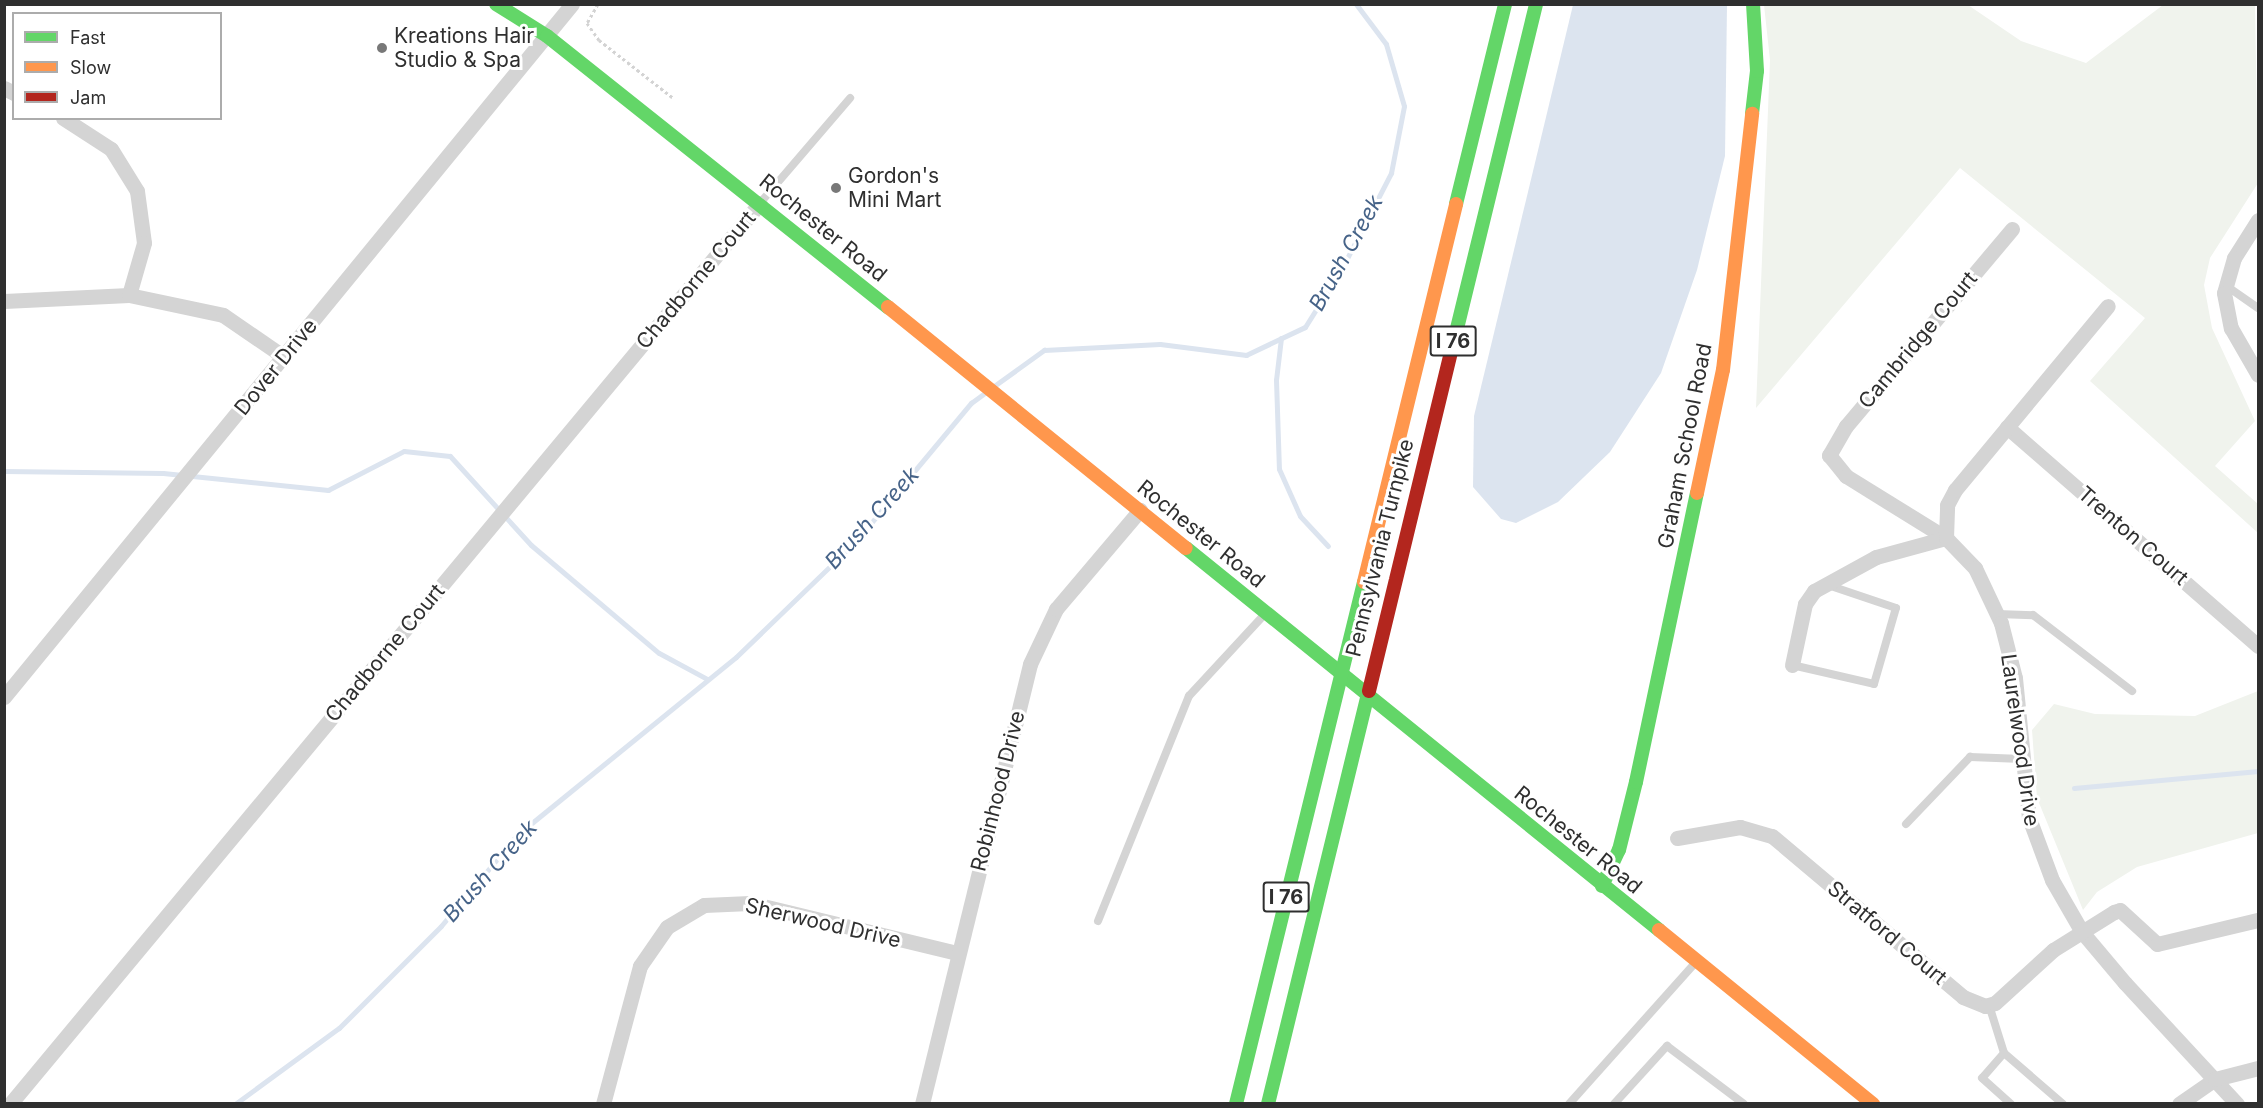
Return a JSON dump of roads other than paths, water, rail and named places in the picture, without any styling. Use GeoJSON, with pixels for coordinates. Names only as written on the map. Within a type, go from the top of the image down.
{"type":"FeatureCollection","features":[{"type":"Feature","properties":{"kind":"main road","name":"Rochester Road"},"geometry":{"type":"LineString","coordinates":[[496,4],[547,36],[760,203],[1695,963],[1873,1104]]}},
{"type":"Feature","properties":{"kind":"main road","name":"Pennsylvania Turnpike"},"geometry":{"type":"LineString","coordinates":[[1236,1104],[1505,4]]}},
{"type":"Feature","properties":{"kind":"main road","name":"Pennsylvania Turnpike"},"geometry":{"type":"LineString","coordinates":[[1268,1104],[1360,712],[1536,4]]}},
{"type":"Feature","properties":{"kind":"main road","name":"Graham School Road"},"geometry":{"type":"LineString","coordinates":[[1602,886],[1619,850],[1636,782],[1723,370],[1757,71],[1754,4]]}},
{"type":"Feature","properties":{"kind":"street","name":"Dover Drive"},"geometry":{"type":"LineString","coordinates":[[4,697],[572,4]]}},
{"type":"Feature","properties":{"kind":"street"},"geometry":{"type":"LineString","coordinates":[[66,120],[111,149],[137,191],[144,243],[129,295]]}},
{"type":"Feature","properties":{"kind":"street","name":"Chadborne Court"},"geometry":{"type":"LineString","coordinates":[[10,1104],[760,203]]}},
{"type":"Feature","properties":{"kind":"street"},"geometry":{"type":"LineString","coordinates":[[2259,220],[2234,258],[2225,285],[2228,320],[2259,375]]}},
{"type":"Feature","properties":{"kind":"street","name":"Cambridge Court"},"geometry":{"type":"LineString","coordinates":[[1828,455],[1846,426],[2012,229]]}},
{"type":"Feature","properties":{"kind":"street"},"geometry":{"type":"LineString","coordinates":[[4,301],[129,295],[223,315],[284,357]]}},
{"type":"Feature","properties":{"kind":"street"},"geometry":{"type":"LineString","coordinates":[[1792,665],[1805,604],[1824,583],[1876,557],[1946,538],[1947,505],[1955,489],[2108,306]]}},
{"type":"Feature","properties":{"kind":"street","name":"Trenton Court"},"geometry":{"type":"LineString","coordinates":[[2007,427],[2259,646]]}},
{"type":"Feature","properties":{"kind":"street","name":"Laurelwood Drive"},"geometry":{"type":"LineString","coordinates":[[1828,455],[1846,476],[1946,538],[1975,568],[1997,614],[2015,678],[2022,759],[2038,851],[2082,932],[2237,1104]]}},
{"type":"Feature","properties":{"kind":"street","name":"Robinhood Drive"},"geometry":{"type":"LineString","coordinates":[[922,1104],[957,954],[1041,634],[1056,609],[1140,510]]}},
{"type":"Feature","properties":{"kind":"street","name":"Stratford Court"},"geometry":{"type":"LineString","coordinates":[[1677,838],[1740,827],[1772,836],[1963,997],[1989,1005]]}},
{"type":"Feature","properties":{"kind":"street","name":"Sherwood Drive"},"geometry":{"type":"LineString","coordinates":[[603,1104],[640,966],[667,927],[704,905],[750,903],[957,954]]}},
{"type":"Feature","properties":{"kind":"street"},"geometry":{"type":"LineString","coordinates":[[1989,1005],[2082,932],[2120,910],[2157,944],[2259,920]]}},
{"type":"Feature","properties":{"kind":"street"},"geometry":{"type":"LineString","coordinates":[[2179,1104],[2215,1080],[2259,1068]]}},
{"type":"Feature","properties":{"kind":"lane"},"geometry":{"type":"LineString","coordinates":[[760,203],[850,98]]}},
{"type":"Feature","properties":{"kind":"lane"},"geometry":{"type":"LineString","coordinates":[[2225,285],[2259,308]]}},
{"type":"Feature","properties":{"kind":"lane"},"geometry":{"type":"LineString","coordinates":[[1792,665],[1874,684],[1896,608],[1824,583]]}},
{"type":"Feature","properties":{"kind":"lane"},"geometry":{"type":"LineString","coordinates":[[1098,921],[1189,696],[1265,613]]}},
{"type":"Feature","properties":{"kind":"lane"},"geometry":{"type":"LineString","coordinates":[[1997,614],[2033,615],[2132,691]]}},
{"type":"Feature","properties":{"kind":"lane"},"geometry":{"type":"LineString","coordinates":[[1906,824],[1971,757],[2022,759]]}},
{"type":"Feature","properties":{"kind":"lane"},"geometry":{"type":"LineString","coordinates":[[1569,1104],[1695,963]]}},
{"type":"Feature","properties":{"kind":"lane"},"geometry":{"type":"LineString","coordinates":[[1989,1005],[2004,1053],[2063,1104]]}},
{"type":"Feature","properties":{"kind":"lane"},"geometry":{"type":"LineString","coordinates":[[1614,1104],[1667,1046],[1744,1104]]}},
{"type":"Feature","properties":{"kind":"lane"},"geometry":{"type":"LineString","coordinates":[[2004,1053],[1982,1078],[2011,1104]]}},
{"type":"Feature","properties":{"kind":"waterway","name":"Brush Creek"},"geometry":{"type":"LineString","coordinates":[[994,386],[1044,350],[1160,344],[1246,355],[1305,327],[1342,268],[1391,173],[1404,106],[1386,44],[1356,4]]}},
{"type":"Feature","properties":{"kind":"waterway"},"geometry":{"type":"LineString","coordinates":[[1281,338],[1276,380],[1279,469],[1300,516],[1328,546]]}},
{"type":"Feature","properties":{"kind":"waterway","name":"Brush Creek"},"geometry":{"type":"LineString","coordinates":[[235,1104],[339,1028],[441,926],[517,835],[736,657],[856,541],[971,403],[986,392]]}},
{"type":"Feature","properties":{"kind":"waterway"},"geometry":{"type":"LineString","coordinates":[[4,471],[163,473],[328,490],[404,451],[450,456],[531,545],[659,653],[707,679]]}},
{"type":"Feature","properties":{"kind":"waterway"},"geometry":{"type":"LineString","coordinates":[[2074,788],[2258,771]]}},
{"type":"Feature","properties":{"kind":"place","name":"Kreations Hair Studio & Spa"},"geometry":{"type":"Point","coordinates":[382,48]}},
{"type":"Feature","properties":{"kind":"place","name":"Gordon's Mini Mart"},"geometry":{"type":"Point","coordinates":[836,188]}}]}
